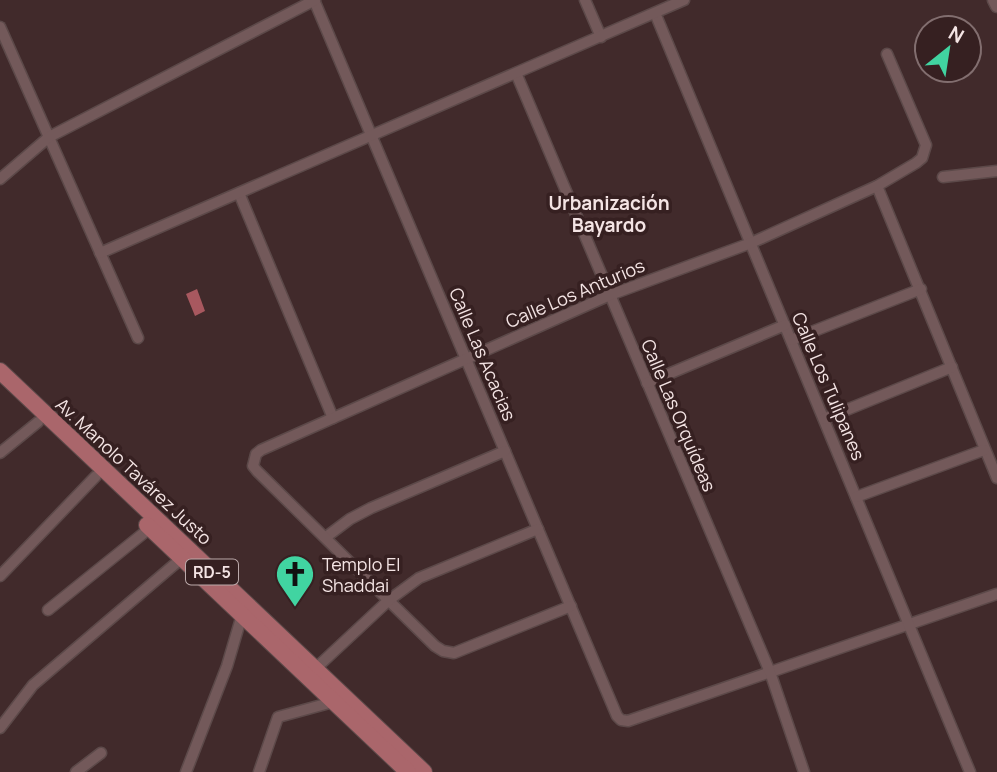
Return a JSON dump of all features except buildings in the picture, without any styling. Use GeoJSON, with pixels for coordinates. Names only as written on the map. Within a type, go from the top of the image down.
{"type":"FeatureCollection","features":[{"type":"Feature","properties":{"kind":"main road","name":"Av. Manolo Tavárez Justo"},"geometry":{"type":"LineString","coordinates":[[0,371],[424,772]]}},
{"type":"Feature","properties":{"kind":"main road","name":"Av. Manolo Tavárez Justo"},"geometry":{"type":"LineString","coordinates":[[0,386],[408,772]]}},
{"type":"Feature","properties":{"kind":"street"},"geometry":{"type":"LineString","coordinates":[[0,180],[49,137],[314,0]]}},
{"type":"Feature","properties":{"kind":"street","name":"Calle Las Acacias"},"geometry":{"type":"LineString","coordinates":[[314,0],[617,716],[628,721],[770,672]]}},
{"type":"Feature","properties":{"kind":"street"},"geometry":{"type":"LineString","coordinates":[[585,0],[601,37]]}},
{"type":"Feature","properties":{"kind":"street"},"geometry":{"type":"LineString","coordinates":[[100,253],[684,0]]}},
{"type":"Feature","properties":{"kind":"street"},"geometry":{"type":"LineString","coordinates":[[995,0],[997,6]]}},
{"type":"Feature","properties":{"kind":"street","name":"Calle Los Tulipanes"},"geometry":{"type":"LineString","coordinates":[[656,13],[970,772]]}},
{"type":"Feature","properties":{"kind":"street"},"geometry":{"type":"LineString","coordinates":[[0,27],[138,338]]}},
{"type":"Feature","properties":{"kind":"street","name":"Calle Los Anturios"},"geometry":{"type":"LineString","coordinates":[[326,537],[257,471],[253,460],[261,450],[610,295],[751,243],[877,186],[922,158],[926,145],[887,54]]}},
{"type":"Feature","properties":{"kind":"street","name":"Calle Las Orquídeas"},"geometry":{"type":"LineString","coordinates":[[516,73],[770,672],[804,772]]}},
{"type":"Feature","properties":{"kind":"street"},"geometry":{"type":"LineString","coordinates":[[943,177],[997,171]]}},
{"type":"Feature","properties":{"kind":"street"},"geometry":{"type":"LineString","coordinates":[[877,186],[997,478]]}},
{"type":"Feature","properties":{"kind":"street"},"geometry":{"type":"LineString","coordinates":[[239,193],[333,418]]}},
{"type":"Feature","properties":{"kind":"street"},"geometry":{"type":"LineString","coordinates":[[791,341],[920,289]]}},
{"type":"Feature","properties":{"kind":"street"},"geometry":{"type":"LineString","coordinates":[[647,383],[785,325]]}},
{"type":"Feature","properties":{"kind":"street"},"geometry":{"type":"LineString","coordinates":[[824,419],[952,367]]}},
{"type":"Feature","properties":{"kind":"street"},"geometry":{"type":"LineString","coordinates":[[0,453],[38,422]]}},
{"type":"Feature","properties":{"kind":"street"},"geometry":{"type":"LineString","coordinates":[[856,496],[985,450]]}},
{"type":"Feature","properties":{"kind":"street"},"geometry":{"type":"LineString","coordinates":[[505,452],[371,508],[326,537],[443,651],[454,653],[571,607]]}},
{"type":"Feature","properties":{"kind":"street"},"geometry":{"type":"LineString","coordinates":[[0,576],[96,476]]}},
{"type":"Feature","properties":{"kind":"street"},"geometry":{"type":"LineString","coordinates":[[48,610],[150,528]]}},
{"type":"Feature","properties":{"kind":"street"},"geometry":{"type":"LineString","coordinates":[[315,669],[389,600],[419,578],[538,529]]}},
{"type":"Feature","properties":{"kind":"street"},"geometry":{"type":"LineString","coordinates":[[0,728],[33,685],[182,558]]}},
{"type":"Feature","properties":{"kind":"street"},"geometry":{"type":"LineString","coordinates":[[770,672],[997,594]]}},
{"type":"Feature","properties":{"kind":"street"},"geometry":{"type":"LineString","coordinates":[[186,772],[227,666],[242,615]]}},
{"type":"Feature","properties":{"kind":"street"},"geometry":{"type":"LineString","coordinates":[[259,772],[278,717],[334,702]]}},
{"type":"Feature","properties":{"kind":"street"},"geometry":{"type":"LineString","coordinates":[[76,772],[102,753]]}},
{"type":"Feature","properties":{"kind":"shaded area"},"geometry":{"type":"Polygon","coordinates":[[[197,289],[205,311],[195,316],[186,294],[197,289]]]}},
{"type":"Feature","properties":{"kind":"place","name":"Templo El Shaddai"},"geometry":{"type":"Point","coordinates":[295,608]}},
{"type":"Feature","properties":{"kind":"district","name":"Urbanización Bayardo"},"geometry":{"type":"Point","coordinates":[609,214]}}]}
